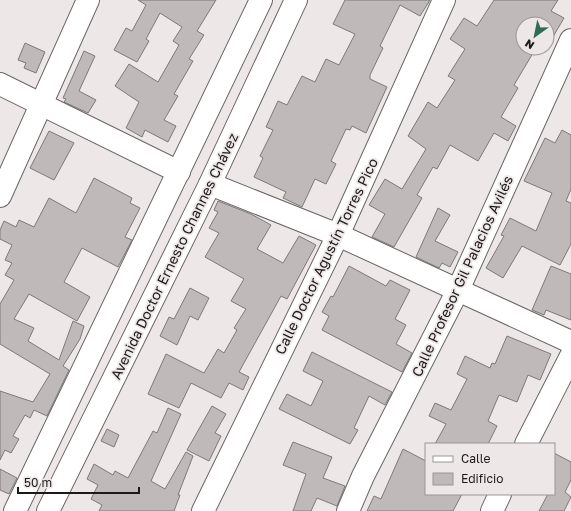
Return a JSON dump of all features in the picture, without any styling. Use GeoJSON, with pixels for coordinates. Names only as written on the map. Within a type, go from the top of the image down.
{"type":"FeatureCollection","features":[{"type":"Feature","properties":{"kind":"street"},"geometry":{"type":"LineString","coordinates":[[0,196],[88,0]]}},
{"type":"Feature","properties":{"kind":"street"},"geometry":{"type":"LineString","coordinates":[[16,511],[261,0]]}},
{"type":"Feature","properties":{"kind":"street","name":"Avenida Doctor Ernesto Channes Chávez"},"geometry":{"type":"LineString","coordinates":[[48,511],[210,184],[296,0]]}},
{"type":"Feature","properties":{"kind":"street","name":"Calle Doctor Agustín Torres Pico"},"geometry":{"type":"LineString","coordinates":[[203,511],[338,235],[444,0]]}},
{"type":"Feature","properties":{"kind":"street","name":"Calle Profesor Gil Palacios Avilés"},"geometry":{"type":"LineString","coordinates":[[348,511],[363,476],[458,290],[571,40]]}},
{"type":"Feature","properties":{"kind":"street"},"geometry":{"type":"LineString","coordinates":[[0,84],[41,106],[179,172]]}},
{"type":"Feature","properties":{"kind":"street"},"geometry":{"type":"LineString","coordinates":[[210,184],[338,235],[571,342]]}},
{"type":"Feature","properties":{"kind":"street"},"geometry":{"type":"LineString","coordinates":[[527,443],[571,356]]}},
{"type":"Feature","properties":{"kind":"street"},"geometry":{"type":"LineString","coordinates":[[492,511],[500,495]]}},
{"type":"Feature","properties":{"kind":"building"},"geometry":{"type":"Polygon","coordinates":[[[138,0],[216,0],[197,31],[204,35],[189,59],[193,61],[174,94],[178,96],[164,120],[176,126],[168,142],[145,130],[142,137],[126,128],[139,102],[115,86],[129,64],[158,82],[179,45],[173,41],[182,27],[160,13],[146,39],[149,41],[137,62],[114,50],[126,28],[132,31],[146,5],[138,0]]]}},
{"type":"Feature","properties":{"kind":"building"},"geometry":{"type":"Polygon","coordinates":[[[345,0],[430,0],[420,16],[400,5],[380,46],[383,48],[370,75],[370,79],[387,87],[366,133],[352,126],[350,130],[346,129],[331,161],[336,164],[326,184],[315,179],[302,207],[283,198],[286,192],[254,177],[263,158],[260,156],[273,130],[266,127],[278,101],[287,105],[302,76],[315,82],[326,59],[339,65],[355,34],[333,24],[345,0]]]}},
{"type":"Feature","properties":{"kind":"building"},"geometry":{"type":"Polygon","coordinates":[[[494,0],[558,0],[551,11],[564,18],[555,33],[555,16],[515,16],[515,56],[531,56],[514,85],[518,88],[501,117],[516,126],[508,141],[494,133],[478,161],[450,145],[437,169],[433,167],[417,195],[422,198],[394,247],[372,237],[385,214],[369,205],[385,179],[402,189],[426,149],[408,136],[428,102],[437,108],[455,80],[448,76],[465,49],[450,39],[464,18],[477,26],[494,0]]]}},
{"type":"Feature","properties":{"kind":"building"},"geometry":{"type":"Polygon","coordinates":[[[25,43],[45,52],[36,73],[24,68],[26,63],[18,60],[25,43]]]}},
{"type":"Feature","properties":{"kind":"building"},"geometry":{"type":"Polygon","coordinates":[[[84,51],[95,56],[79,91],[96,100],[88,113],[64,102],[66,99],[63,98],[84,51]]]}},
{"type":"Feature","properties":{"kind":"building"},"geometry":{"type":"Polygon","coordinates":[[[562,130],[571,135],[571,189],[566,201],[571,203],[571,244],[560,265],[522,246],[503,278],[486,268],[504,236],[501,235],[510,218],[536,231],[552,193],[524,181],[545,138],[555,143],[562,130]]]}},
{"type":"Feature","properties":{"kind":"building"},"geometry":{"type":"Polygon","coordinates":[[[49,131],[74,143],[54,180],[30,168],[49,131]]]}},
{"type":"Feature","properties":{"kind":"building"},"geometry":{"type":"Polygon","coordinates":[[[94,178],[132,198],[130,203],[140,208],[125,237],[132,240],[118,267],[82,248],[64,282],[90,297],[77,321],[29,294],[14,319],[34,328],[28,341],[59,360],[73,321],[84,326],[80,339],[63,366],[69,370],[47,416],[34,410],[30,418],[25,415],[13,436],[19,439],[11,453],[5,450],[0,460],[0,391],[33,402],[50,374],[0,344],[0,304],[14,280],[5,275],[12,263],[5,260],[12,245],[0,239],[0,230],[4,221],[16,227],[19,220],[34,227],[49,198],[76,213],[94,178]]]}},
{"type":"Feature","properties":{"kind":"building"},"geometry":{"type":"Polygon","coordinates":[[[218,201],[251,214],[271,225],[257,249],[283,263],[299,236],[316,245],[287,299],[281,296],[239,372],[249,377],[243,390],[229,383],[221,398],[191,383],[179,408],[148,394],[166,354],[204,373],[218,349],[224,353],[237,330],[234,328],[246,309],[231,301],[244,279],[205,257],[219,233],[209,228],[218,212],[214,210],[218,201]]]}},
{"type":"Feature","properties":{"kind":"building"},"geometry":{"type":"Polygon","coordinates":[[[438,208],[450,215],[435,241],[458,252],[450,267],[442,263],[439,268],[416,257],[438,208]]]}},
{"type":"Feature","properties":{"kind":"building"},"geometry":{"type":"Polygon","coordinates":[[[349,266],[386,286],[390,280],[410,290],[395,319],[406,325],[396,344],[412,353],[402,372],[322,330],[329,316],[322,312],[331,296],[333,297],[349,266]]]}},
{"type":"Feature","properties":{"kind":"building"},"geometry":{"type":"Polygon","coordinates":[[[551,266],[571,274],[571,320],[546,310],[544,315],[532,310],[551,266]]]}},
{"type":"Feature","properties":{"kind":"building"},"geometry":{"type":"Polygon","coordinates":[[[190,288],[209,298],[198,320],[190,316],[177,345],[160,336],[169,317],[174,319],[190,288]]]}},
{"type":"Feature","properties":{"kind":"building"},"geometry":{"type":"Polygon","coordinates":[[[507,336],[551,354],[540,380],[528,375],[517,402],[499,395],[488,421],[497,426],[488,443],[436,443],[446,424],[429,416],[435,403],[451,410],[467,379],[457,374],[465,356],[490,368],[492,363],[495,364],[507,336]]]}},
{"type":"Feature","properties":{"kind":"building"},"geometry":{"type":"Polygon","coordinates":[[[312,352],[392,392],[385,405],[369,396],[354,428],[358,430],[350,444],[279,409],[287,394],[311,406],[323,381],[303,371],[312,352]]]}},
{"type":"Feature","properties":{"kind":"building"},"geometry":{"type":"Polygon","coordinates":[[[212,406],[226,414],[215,433],[221,436],[209,461],[187,450],[212,406]]]}},
{"type":"Feature","properties":{"kind":"building"},"geometry":{"type":"Polygon","coordinates":[[[168,408],[181,414],[151,481],[165,489],[186,452],[193,456],[178,495],[180,495],[174,511],[99,511],[102,505],[91,499],[98,485],[87,479],[94,464],[113,475],[115,471],[128,478],[153,431],[157,433],[168,408]]]}},
{"type":"Feature","properties":{"kind":"building"},"geometry":{"type":"Polygon","coordinates":[[[107,429],[119,435],[114,447],[101,441],[107,429]]]}},
{"type":"Feature","properties":{"kind":"building"},"geometry":{"type":"Polygon","coordinates":[[[293,442],[332,457],[323,478],[345,486],[337,506],[317,498],[311,511],[293,511],[306,474],[283,465],[293,442]]]}},
{"type":"Feature","properties":{"kind":"building"},"geometry":{"type":"Polygon","coordinates":[[[403,449],[425,460],[425,495],[461,495],[453,511],[367,511],[374,496],[381,499],[403,449]]]}},
{"type":"Feature","properties":{"kind":"building"},"geometry":{"type":"Polygon","coordinates":[[[555,454],[571,462],[571,480],[565,492],[571,497],[564,511],[539,511],[547,495],[555,495],[555,454]]]}},
{"type":"Feature","properties":{"kind":"building"},"geometry":{"type":"Polygon","coordinates":[[[0,469],[17,478],[9,494],[0,490],[0,469]]]}}]}
